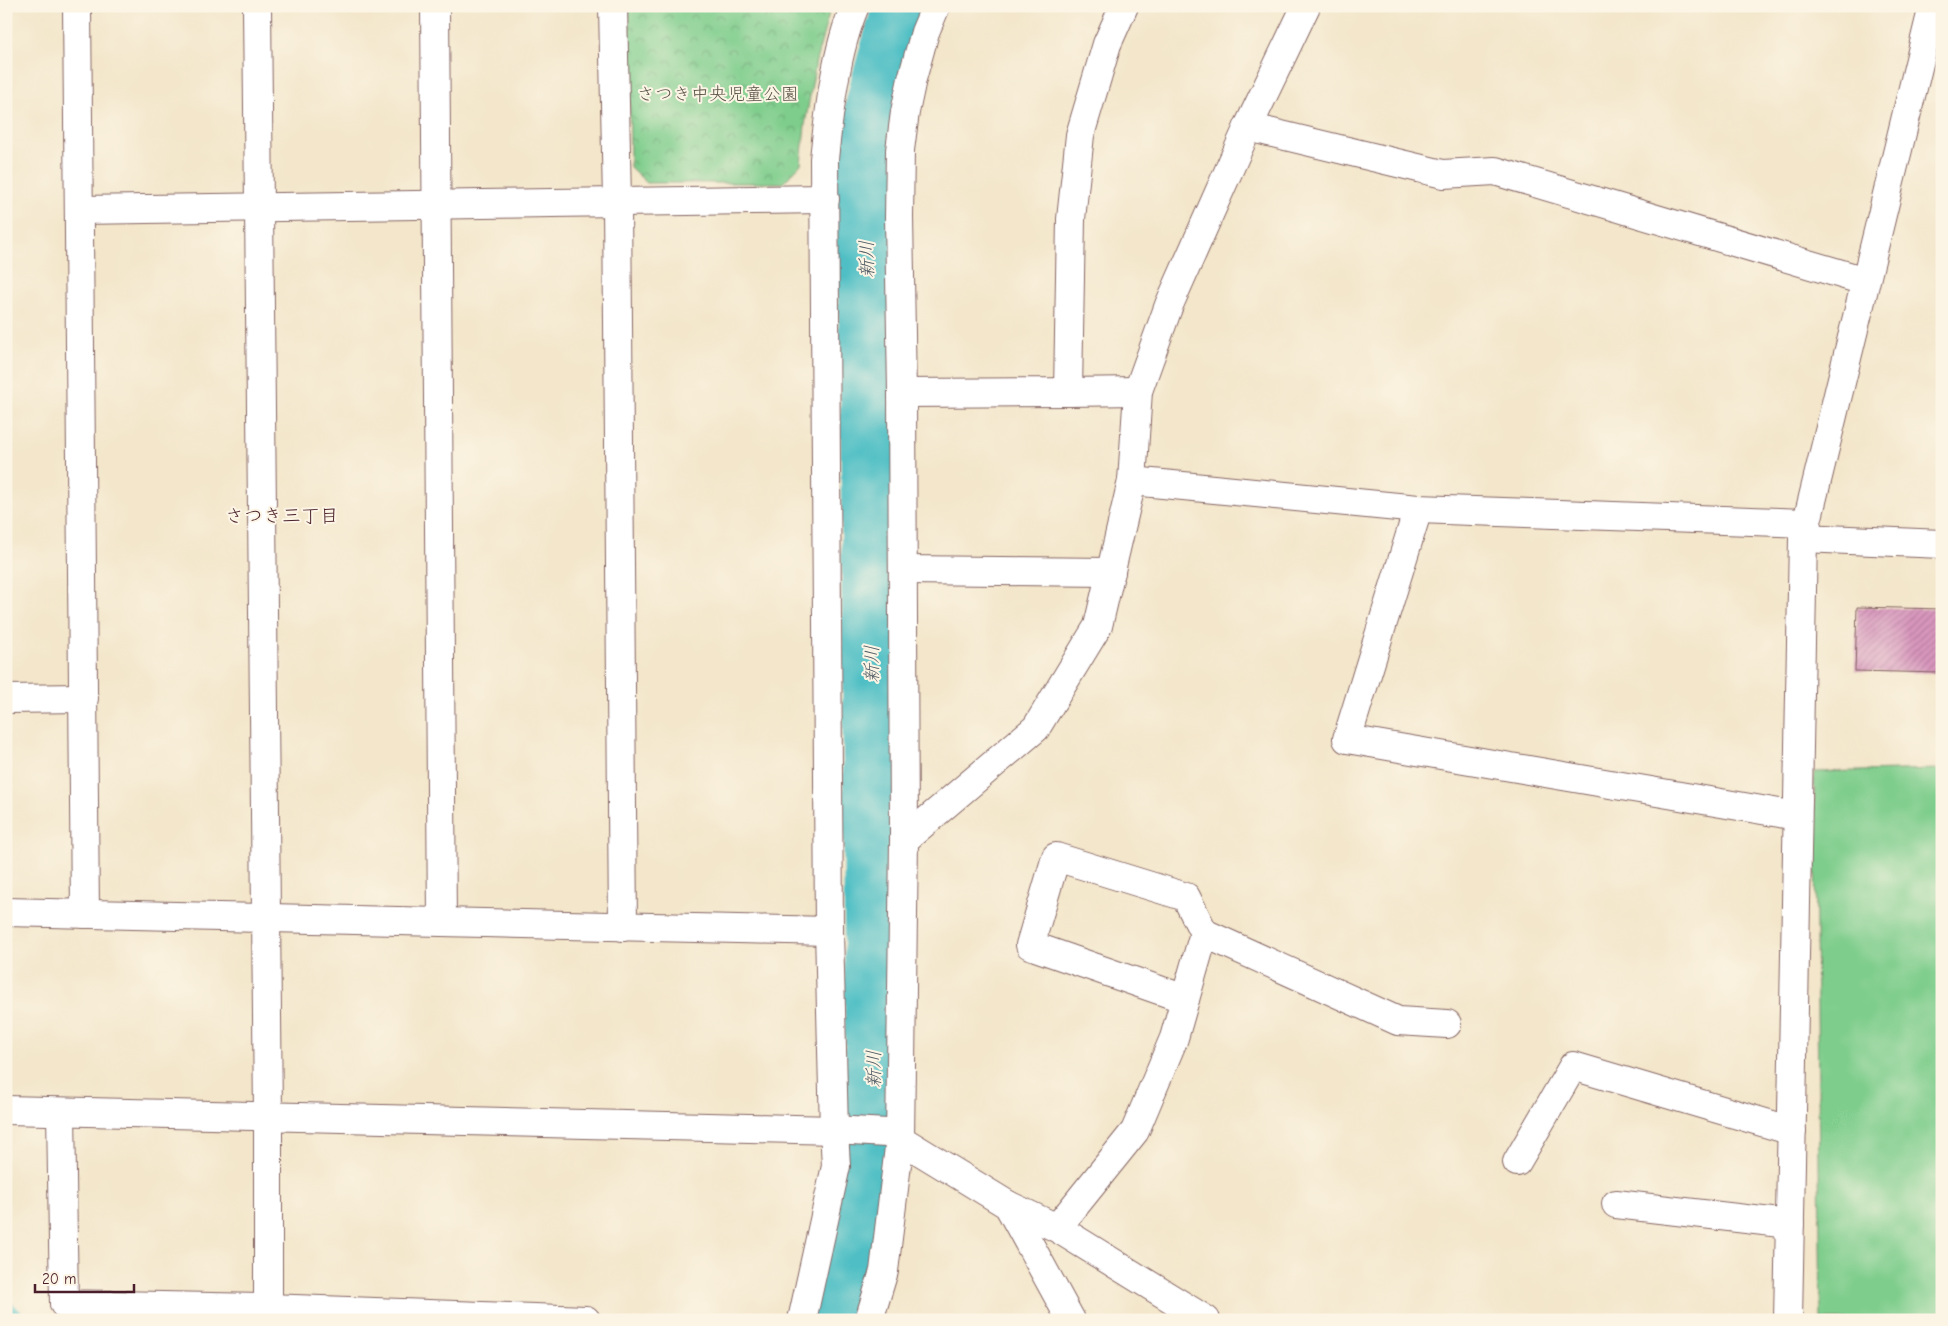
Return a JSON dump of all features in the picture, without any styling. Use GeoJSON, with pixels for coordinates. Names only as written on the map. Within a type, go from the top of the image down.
{"type":"FeatureCollection","features":[{"type":"Feature","properties":{"kind":"street"},"geometry":{"type":"LineString","coordinates":[[77,6],[86,914]]}},
{"type":"Feature","properties":{"kind":"street"},"geometry":{"type":"LineString","coordinates":[[258,6],[268,1116],[268,1314]]}},
{"type":"Feature","properties":{"kind":"street"},"geometry":{"type":"LineString","coordinates":[[435,6],[442,922]]}},
{"type":"Feature","properties":{"kind":"street"},"geometry":{"type":"LineString","coordinates":[[613,6],[617,202],[623,926]]}},
{"type":"Feature","properties":{"kind":"street"},"geometry":{"type":"LineString","coordinates":[[802,1320],[845,1130],[829,931],[824,159],[827,127],[838,66],[855,6]]}},
{"type":"Feature","properties":{"kind":"street"},"geometry":{"type":"LineString","coordinates":[[870,1320],[884,1271],[893,1136],[904,840],[900,150],[912,79],[925,32],[936,6]]}},
{"type":"Feature","properties":{"kind":"street"},"geometry":{"type":"LineString","coordinates":[[1068,392],[1071,219],[1080,135],[1107,44],[1124,6]]}},
{"type":"Feature","properties":{"kind":"street"},"geometry":{"type":"LineString","coordinates":[[904,840],[1036,728],[1098,626],[1132,481],[1138,391],[1169,305],[1248,127],[1306,6]]}},
{"type":"Feature","properties":{"kind":"street"},"geometry":{"type":"LineString","coordinates":[[1788,1320],[1796,816],[1804,531],[1933,6]]}},
{"type":"Feature","properties":{"kind":"street"},"geometry":{"type":"LineString","coordinates":[[1248,127],[1443,174],[1495,171],[1865,281]]}},
{"type":"Feature","properties":{"kind":"street"},"geometry":{"type":"LineString","coordinates":[[79,210],[825,199]]}},
{"type":"Feature","properties":{"kind":"street"},"geometry":{"type":"LineString","coordinates":[[902,393],[1138,391]]}},
{"type":"Feature","properties":{"kind":"street"},"geometry":{"type":"LineString","coordinates":[[1132,481],[1418,509],[1804,531],[1942,544]]}},
{"type":"Feature","properties":{"kind":"street"},"geometry":{"type":"LineString","coordinates":[[1418,509],[1347,739],[1796,816]]}},
{"type":"Feature","properties":{"kind":"street"},"geometry":{"type":"LineString","coordinates":[[903,570],[1111,572]]}},
{"type":"Feature","properties":{"kind":"street"},"geometry":{"type":"LineString","coordinates":[[6,699],[84,698]]}},
{"type":"Feature","properties":{"kind":"street"},"geometry":{"type":"LineString","coordinates":[[1184,999],[1030,945],[1056,857],[1186,897],[1204,934],[1398,1021],[1447,1024]]}},
{"type":"Feature","properties":{"kind":"street"},"geometry":{"type":"LineString","coordinates":[[6,912],[829,931]]}},
{"type":"Feature","properties":{"kind":"street"},"geometry":{"type":"LineString","coordinates":[[1058,1228],[1135,1131],[1174,1038],[1204,934]]}},
{"type":"Feature","properties":{"kind":"street"},"geometry":{"type":"LineString","coordinates":[[1516,1162],[1573,1066],[1792,1131]]}},
{"type":"Feature","properties":{"kind":"street"},"geometry":{"type":"LineString","coordinates":[[6,1110],[845,1130],[893,1136],[1008,1205],[1058,1228],[1206,1320]]}},
{"type":"Feature","properties":{"kind":"street"},"geometry":{"type":"LineString","coordinates":[[61,1112],[64,1304],[268,1314],[586,1320]]}},
{"type":"Feature","properties":{"kind":"street"},"geometry":{"type":"LineString","coordinates":[[1616,1204],[1790,1224]]}},
{"type":"Feature","properties":{"kind":"street"},"geometry":{"type":"LineString","coordinates":[[1008,1205],[1071,1320]]}},
{"type":"Feature","properties":{"kind":"green space","name":"さつき中央児童公園"},"geometry":{"type":"Polygon","coordinates":[[[629,6],[831,6],[816,61],[805,125],[801,164],[783,183],[647,183],[630,167],[629,6]]]}},
{"type":"Feature","properties":{"kind":"green space"},"geometry":{"type":"Polygon","coordinates":[[[1942,769],[1942,1320],[1821,1320],[1814,772],[1942,769]]]}},
{"type":"Feature","properties":{"kind":"building"},"geometry":{"type":"Polygon","coordinates":[[[1857,607],[1942,609],[1942,673],[1855,671],[1857,607]]]}},
{"type":"Feature","properties":{"kind":"waterway","name":"新川"},"geometry":{"type":"LineString","coordinates":[[829,1320],[871,1178],[875,1082],[870,387],[865,192],[869,133],[880,86],[903,6]]}},
{"type":"Feature","properties":{"kind":"waterway"},"geometry":{"type":"LineString","coordinates":[[6,448],[6,454]]}},
{"type":"Feature","properties":{"kind":"waterway"},"geometry":{"type":"LineString","coordinates":[[6,1304],[23,1320]]}},
{"type":"Feature","properties":{"kind":"district","name":"さつき三丁目"},"geometry":{"type":"Point","coordinates":[282,516]}}]}
